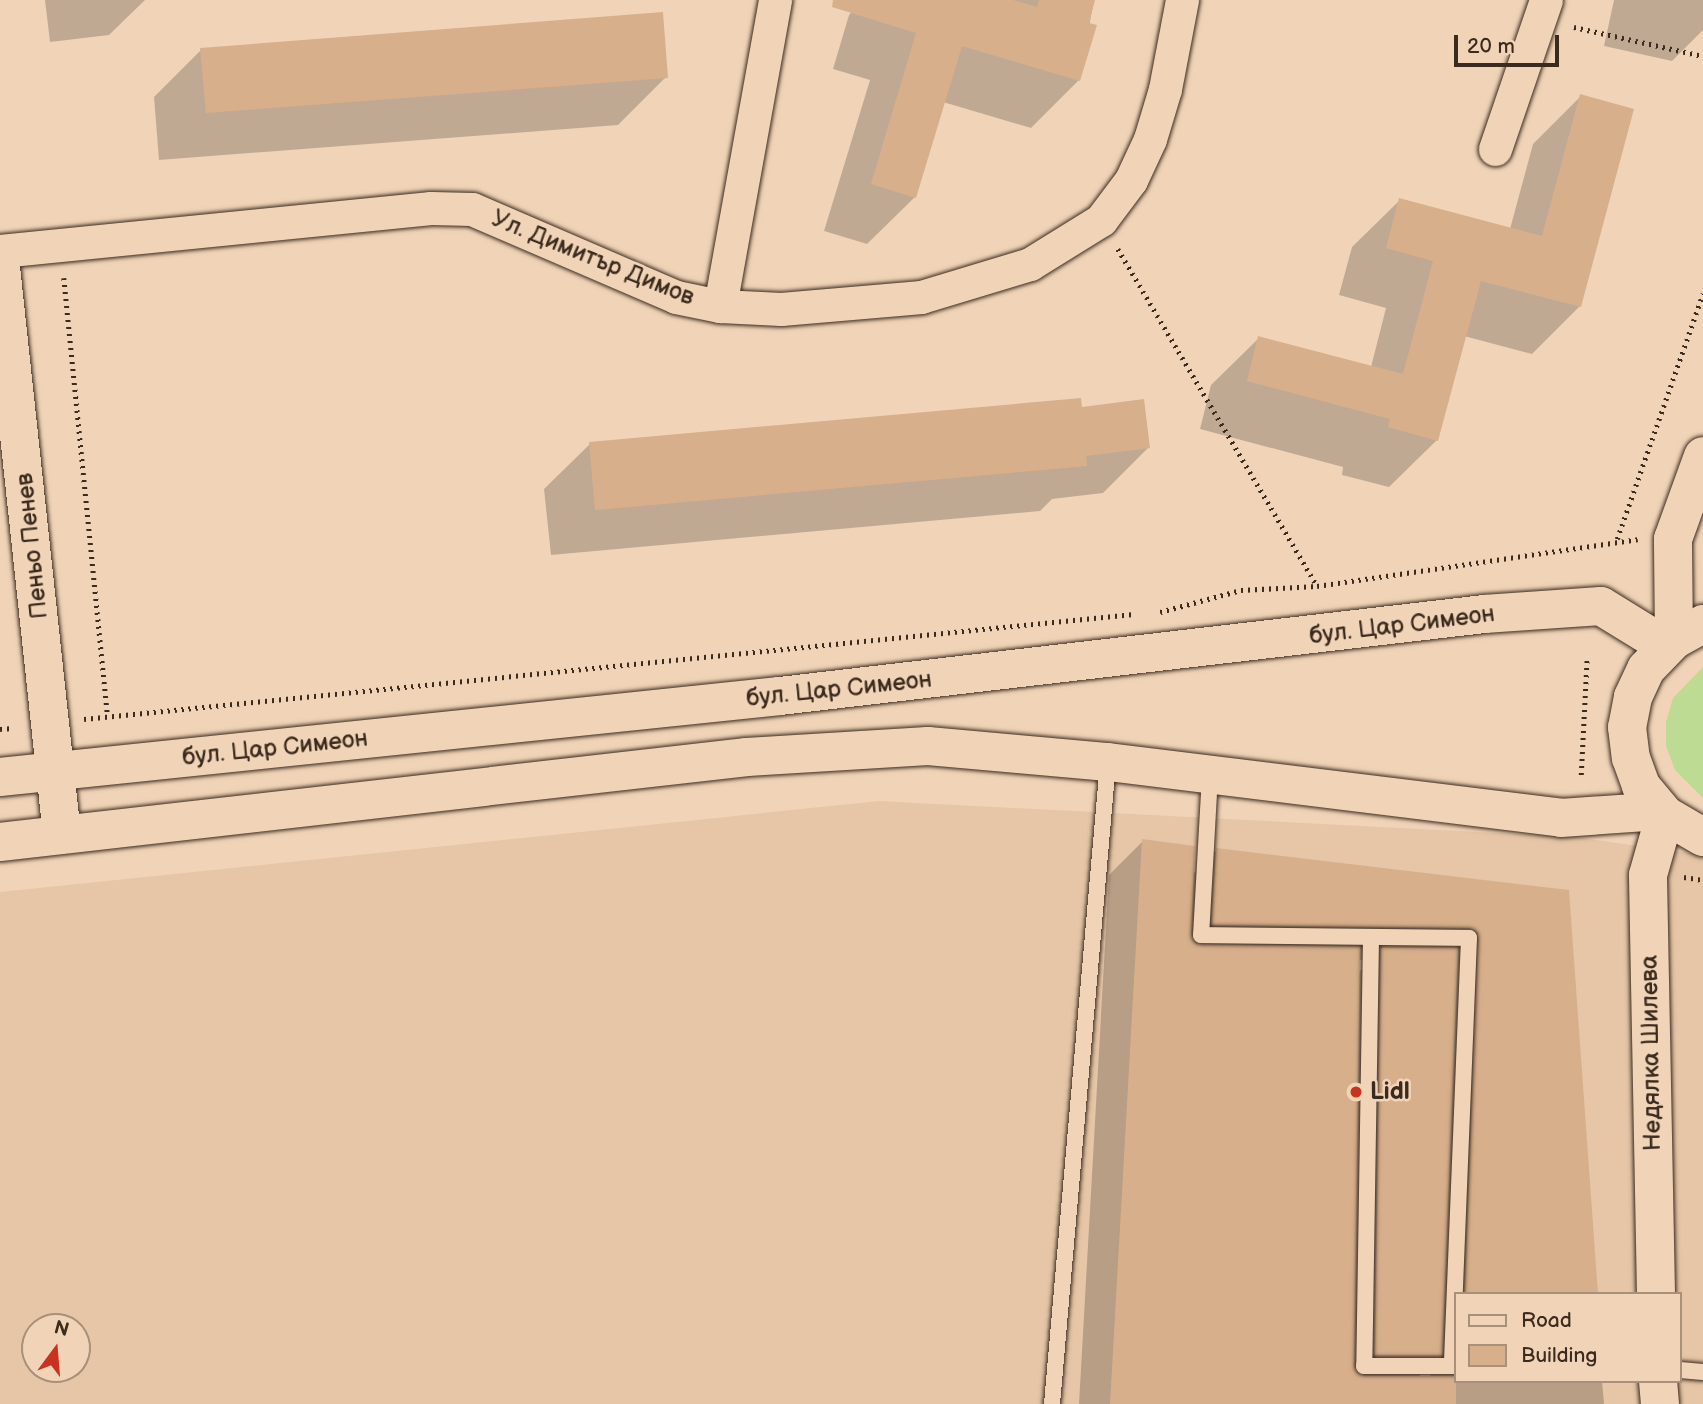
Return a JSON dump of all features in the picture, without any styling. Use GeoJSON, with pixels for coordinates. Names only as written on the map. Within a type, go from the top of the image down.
{"type":"FeatureCollection","features":[{"type":"Feature","properties":{"kind":"main road","name":"Пеньо Пенев"},"geometry":{"type":"LineString","coordinates":[[0,258],[62,835]]}},
{"type":"Feature","properties":{"kind":"main road"},"geometry":{"type":"LineString","coordinates":[[1703,456],[1673,540],[1681,637],[1646,669],[1633,697],[1627,727],[1631,758],[1641,786],[1663,813],[1703,837]]}},
{"type":"Feature","properties":{"kind":"main road","name":"бул. Цар Симеон"},"geometry":{"type":"LineString","coordinates":[[0,777],[793,695],[1497,613],[1601,606],[1681,637]]}},
{"type":"Feature","properties":{"kind":"main road"},"geometry":{"type":"LineString","coordinates":[[0,842],[747,757],[928,746],[1108,762],[1561,818],[1663,813]]}},
{"type":"Feature","properties":{"kind":"main road","name":"Недялка Шилева"},"geometry":{"type":"LineString","coordinates":[[1656,1292],[1648,875],[1663,813]]}},
{"type":"Feature","properties":{"kind":"main road"},"geometry":{"type":"LineString","coordinates":[[1658,1383],[1660,1404]]}},
{"type":"Feature","properties":{"kind":"street"},"geometry":{"type":"LineString","coordinates":[[720,306],[775,0]]}},
{"type":"Feature","properties":{"kind":"street","name":"Ул. Димитър Димов"},"geometry":{"type":"LineString","coordinates":[[0,251],[431,208],[472,209],[676,297],[720,306],[782,309],[921,297],[1030,264],[1101,220],[1131,180],[1150,139],[1165,89],[1182,0]]}},
{"type":"Feature","properties":{"kind":"street"},"geometry":{"type":"LineString","coordinates":[[1495,149],[1544,10]]}},
{"type":"Feature","properties":{"kind":"lane"},"geometry":{"type":"LineString","coordinates":[[1052,1404],[1108,762]]}},
{"type":"Feature","properties":{"kind":"lane"},"geometry":{"type":"LineString","coordinates":[[1210,775],[1201,935],[1469,939],[1457,1292]]}},
{"type":"Feature","properties":{"kind":"lane"},"geometry":{"type":"LineString","coordinates":[[1371,938],[1364,1366],[1454,1366]]}},
{"type":"Feature","properties":{"kind":"lane"},"geometry":{"type":"LineString","coordinates":[[1682,1370],[1703,1372]]}},
{"type":"Feature","properties":{"kind":"path"},"geometry":{"type":"LineString","coordinates":[[1544,10],[1703,56]]}},
{"type":"Feature","properties":{"kind":"path"},"geometry":{"type":"LineString","coordinates":[[1101,220],[1317,586]]}},
{"type":"Feature","properties":{"kind":"path"},"geometry":{"type":"LineString","coordinates":[[61,244],[108,716],[1159,612],[1241,590],[1317,586],[1575,550],[1617,538],[1703,294]]}},
{"type":"Feature","properties":{"kind":"path"},"geometry":{"type":"LineString","coordinates":[[1581,775],[1587,658]]}},
{"type":"Feature","properties":{"kind":"path"},"geometry":{"type":"LineString","coordinates":[[1684,877],[1703,880]]}},
{"type":"Feature","properties":{"kind":"shaded area"},"geometry":{"type":"Polygon","coordinates":[[[879,801],[1574,837],[1703,855],[1703,1404],[0,1404],[0,892],[879,801]]]}},
{"type":"Feature","properties":{"kind":"green space"},"geometry":{"type":"Polygon","coordinates":[[[1703,667],[1703,798],[1675,770],[1666,746],[1666,722],[1673,698],[1703,667]]]}},
{"type":"Feature","properties":{"kind":"building"},"geometry":{"type":"Polygon","coordinates":[[[833,0],[1013,0],[1037,7],[1039,0],[1095,0],[1089,23],[1097,25],[1080,81],[962,46],[916,198],[871,184],[916,33],[832,7],[833,0]]]}},
{"type":"Feature","properties":{"kind":"building"},"geometry":{"type":"Polygon","coordinates":[[[663,12],[668,78],[206,113],[200,48],[663,12]]]}},
{"type":"Feature","properties":{"kind":"building"},"geometry":{"type":"Polygon","coordinates":[[[1580,94],[1634,109],[1581,307],[1481,281],[1438,441],[1388,427],[1390,419],[1247,381],[1258,336],[1403,374],[1433,261],[1386,248],[1399,198],[1542,236],[1580,94]]]}},
{"type":"Feature","properties":{"kind":"building"},"geometry":{"type":"Polygon","coordinates":[[[1081,398],[1082,407],[1144,399],[1150,448],[1086,456],[1087,466],[595,510],[589,442],[1081,398]]]}},
{"type":"Feature","properties":{"kind":"building"},"geometry":{"type":"Polygon","coordinates":[[[1142,839],[1195,846],[1191,934],[1196,944],[1360,947],[1354,1367],[1364,1376],[1454,1376],[1456,1404],[1110,1404],[1142,839]]]}},
{"type":"Feature","properties":{"kind":"building"},"geometry":{"type":"Polygon","coordinates":[[[1216,848],[1569,890],[1598,1292],[1465,1292],[1478,932],[1469,928],[1212,925],[1216,848]]]}},
{"type":"Feature","properties":{"kind":"building"},"geometry":{"type":"Polygon","coordinates":[[[1381,948],[1458,948],[1442,1355],[1375,1355],[1381,948]]]}},
{"type":"Feature","properties":{"kind":"place","name":"Lidl"},"geometry":{"type":"Point","coordinates":[1356,1092]}}]}
